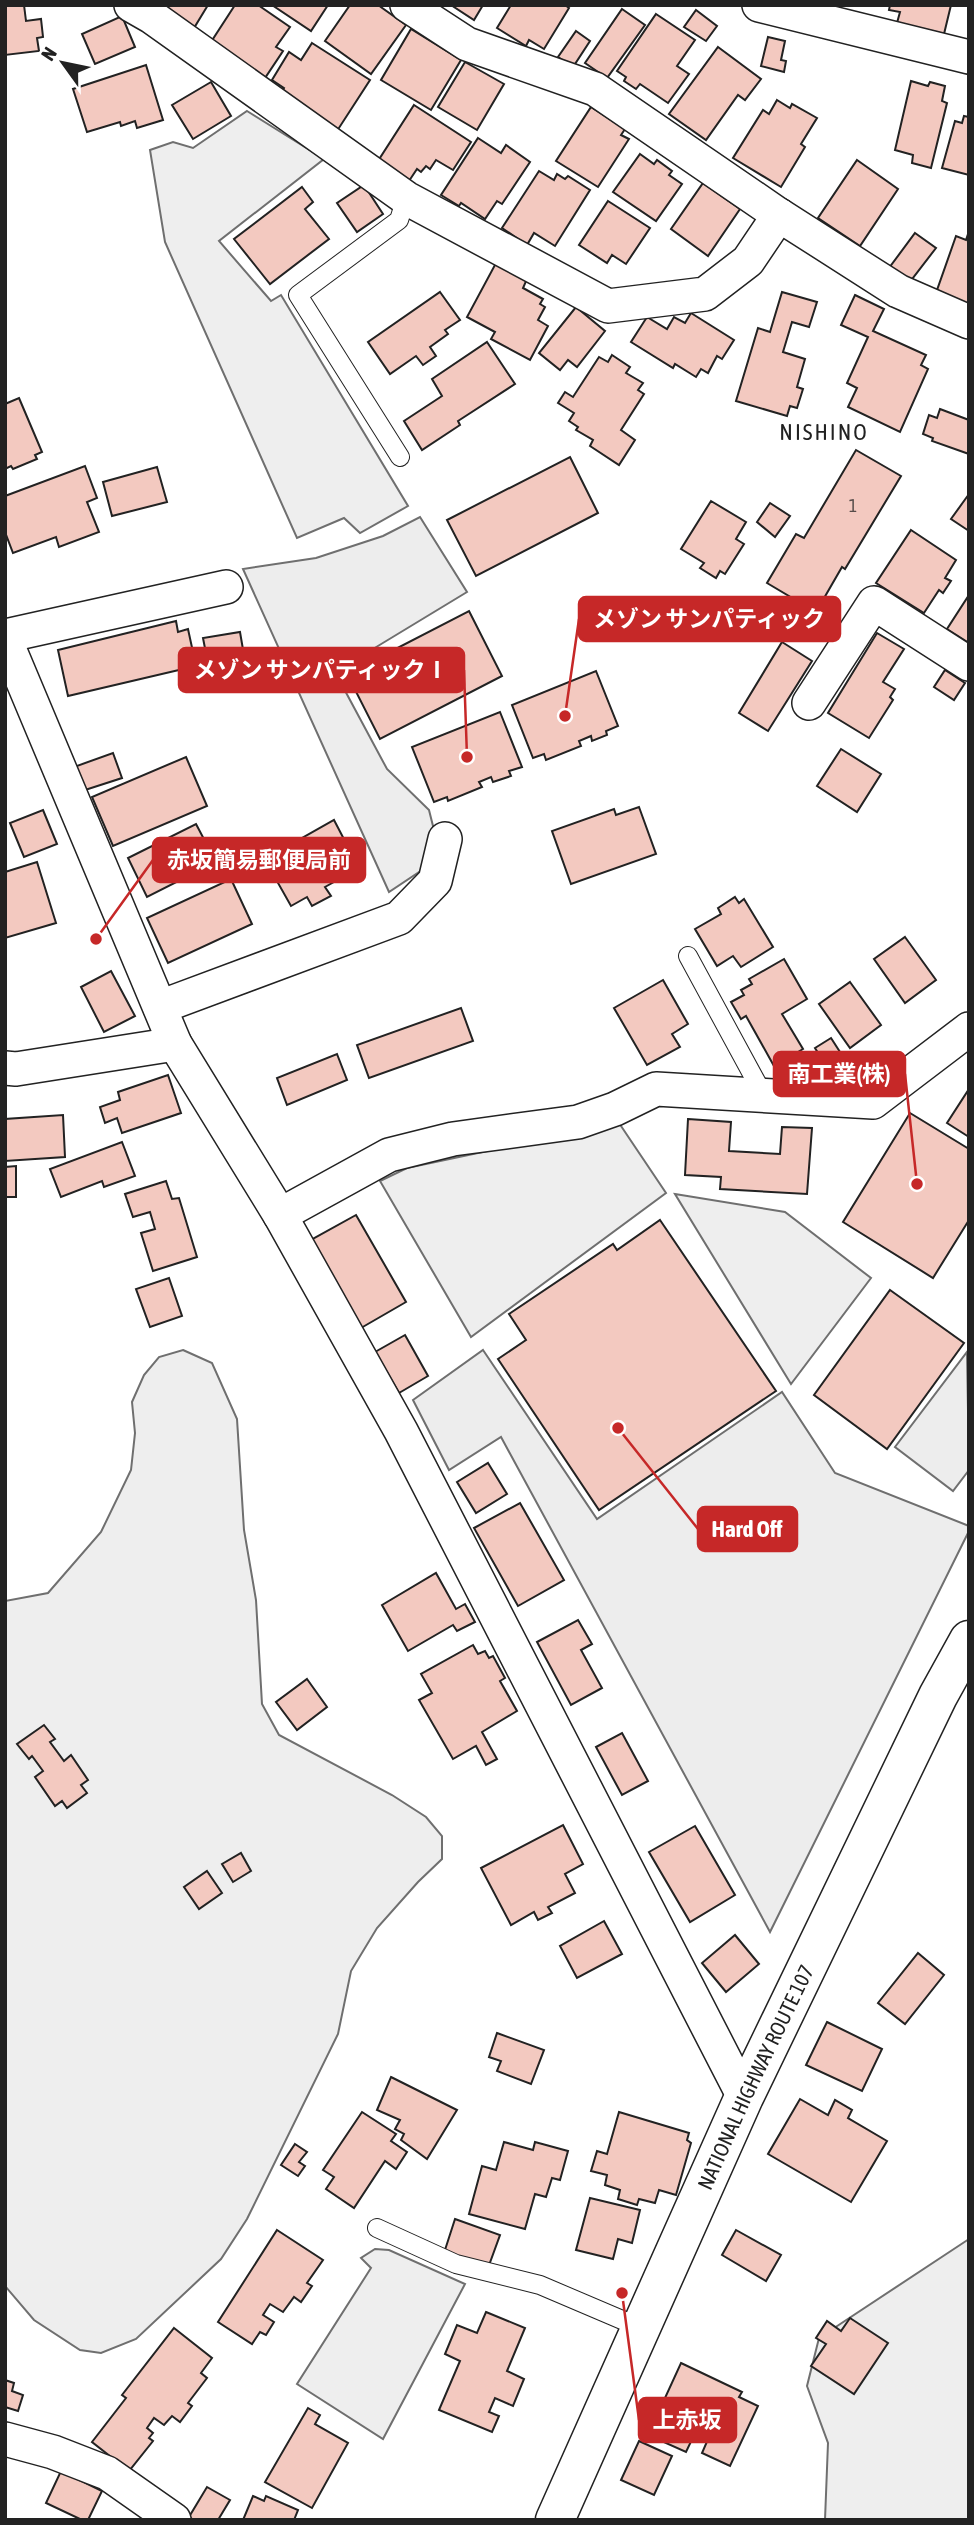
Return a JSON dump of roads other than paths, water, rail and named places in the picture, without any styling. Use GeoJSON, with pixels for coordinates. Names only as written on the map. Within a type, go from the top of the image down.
{"type":"FeatureCollection","features":[{"type":"Feature","properties":{"kind":"highway","name":"NATIONAL HIGHWAY ROUTE 107"},"geometry":{"type":"LineString","coordinates":[[555,2520],[744,2097],[938,1696],[969,1640]]}},
{"type":"Feature","properties":{"kind":"street"},"geometry":{"type":"LineString","coordinates":[[131,5],[405,198],[608,306],[705,294],[748,261],[779,215]]}},
{"type":"Feature","properties":{"kind":"street"},"geometry":{"type":"LineString","coordinates":[[407,5],[467,44],[595,89],[779,215],[898,291],[969,322]]}},
{"type":"Feature","properties":{"kind":"street"},"geometry":{"type":"LineString","coordinates":[[767,6],[967,51]]}},
{"type":"Feature","properties":{"kind":"street"},"geometry":{"type":"LineString","coordinates":[[226,587],[5,638],[175,1044],[280,1214],[401,1431],[744,2097]]}},
{"type":"Feature","properties":{"kind":"street"},"geometry":{"type":"LineString","coordinates":[[809,703],[874,603],[969,664]]}},
{"type":"Feature","properties":{"kind":"street"},"geometry":{"type":"LineString","coordinates":[[160,1007],[400,918],[435,881],[445,839]]}},
{"type":"Feature","properties":{"kind":"street"},"geometry":{"type":"LineString","coordinates":[[280,1214],[389,1155],[453,1139],[578,1122],[615,1109],[656,1089],[873,1102],[969,1029]]}},
{"type":"Feature","properties":{"kind":"street"},"geometry":{"type":"LineString","coordinates":[[5,1068],[16,1069],[175,1044]]}},
{"type":"Feature","properties":{"kind":"street"},"geometry":{"type":"LineString","coordinates":[[5,2439],[53,2452],[107,2473],[174,2520]]}},
{"type":"Feature","properties":{"kind":"lane"},"geometry":{"type":"LineString","coordinates":[[400,457],[298,295],[399,220],[405,198]]}},
{"type":"Feature","properties":{"kind":"lane"},"geometry":{"type":"LineString","coordinates":[[688,956],[764,1096]]}},
{"type":"Feature","properties":{"kind":"lane"},"geometry":{"type":"LineString","coordinates":[[377,2228],[456,2264],[540,2285],[641,2328]]}},
{"type":"Feature","properties":{"kind":"place","name":"メゾン サンパティック"},"geometry":{"type":"Point","coordinates":[565,716]}},
{"type":"Feature","properties":{"kind":"place","name":"メゾン サンパティックⅠ"},"geometry":{"type":"Point","coordinates":[467,757]}},
{"type":"Feature","properties":{"kind":"place","name":"赤坂簡易郵便局前"},"geometry":{"type":"Point","coordinates":[96,939]}},
{"type":"Feature","properties":{"kind":"place","name":"南工業(株)"},"geometry":{"type":"Point","coordinates":[917,1184]}},
{"type":"Feature","properties":{"kind":"place","name":"Hard Off"},"geometry":{"type":"Point","coordinates":[618,1428]}},
{"type":"Feature","properties":{"kind":"place","name":"上赤坂"},"geometry":{"type":"Point","coordinates":[622,2293]}},
{"type":"Feature","properties":{"kind":"district","name":"NISHINO"},"geometry":{"type":"Point","coordinates":[824,432]}}]}
